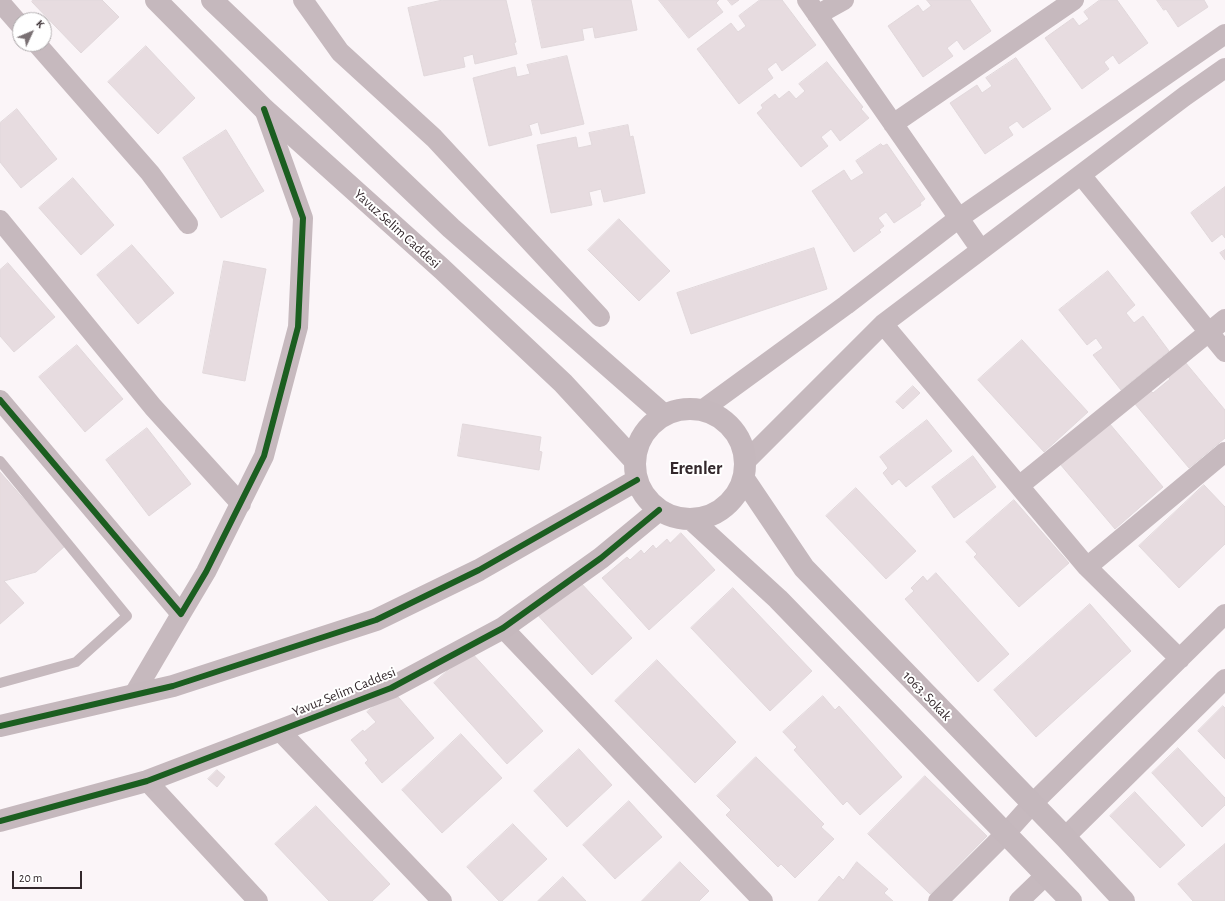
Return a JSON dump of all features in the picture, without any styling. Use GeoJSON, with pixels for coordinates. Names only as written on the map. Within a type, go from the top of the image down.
{"type":"FeatureCollection","features":[{"type":"Feature","properties":{"kind":"main road","name":"Yavuz Selim Caddesi"},"geometry":{"type":"LineString","coordinates":[[156,0],[264,109],[442,269],[563,383],[636,471]]}},
{"type":"Feature","properties":{"kind":"main road"},"geometry":{"type":"LineString","coordinates":[[212,0],[451,228],[664,415]]}},
{"type":"Feature","properties":{"kind":"main road"},"geometry":{"type":"LineString","coordinates":[[683,409],[702,410],[720,417],[733,428],[742,444],[745,470],[737,495],[725,508],[710,516],[692,520],[675,518],[659,510],[646,497],[636,471],[639,443],[649,426],[664,415],[683,409]]}},
{"type":"Feature","properties":{"kind":"main road","name":"1063. Sokak"},"geometry":{"type":"LineString","coordinates":[[745,470],[804,568],[1065,837],[1124,901]]}},
{"type":"Feature","properties":{"kind":"main road"},"geometry":{"type":"LineString","coordinates":[[0,726],[173,686],[376,620],[479,570],[636,471]]}},
{"type":"Feature","properties":{"kind":"main road","name":"Yavuz Selim Caddesi"},"geometry":{"type":"LineString","coordinates":[[0,821],[147,781],[391,688],[502,628],[601,558],[659,510]]}},
{"type":"Feature","properties":{"kind":"main road"},"geometry":{"type":"LineString","coordinates":[[692,520],[778,599],[1071,901]]}},
{"type":"Feature","properties":{"kind":"street"},"geometry":{"type":"LineString","coordinates":[[303,0],[340,52],[434,138],[600,317]]}},
{"type":"Feature","properties":{"kind":"street"},"geometry":{"type":"LineString","coordinates":[[844,0],[812,8],[981,250]]}},
{"type":"Feature","properties":{"kind":"street"},"geometry":{"type":"LineString","coordinates":[[893,124],[1074,0]]}},
{"type":"Feature","properties":{"kind":"street"},"geometry":{"type":"LineString","coordinates":[[0,2],[12,16]]}},
{"type":"Feature","properties":{"kind":"street"},"geometry":{"type":"LineString","coordinates":[[702,410],[846,305],[959,218],[1225,34]]}},
{"type":"Feature","properties":{"kind":"street"},"geometry":{"type":"LineString","coordinates":[[44,52],[150,173],[188,224]]}},
{"type":"Feature","properties":{"kind":"street"},"geometry":{"type":"LineString","coordinates":[[745,470],[883,324],[1185,96],[1225,68]]}},
{"type":"Feature","properties":{"kind":"street"},"geometry":{"type":"LineString","coordinates":[[134,694],[206,572],[264,456],[298,327],[303,218],[264,109]]}},
{"type":"Feature","properties":{"kind":"street"},"geometry":{"type":"LineString","coordinates":[[1080,175],[1225,352]]}},
{"type":"Feature","properties":{"kind":"street"},"geometry":{"type":"LineString","coordinates":[[0,220],[153,407],[241,504]]}},
{"type":"Feature","properties":{"kind":"street"},"geometry":{"type":"LineString","coordinates":[[1019,486],[1225,319]]}},
{"type":"Feature","properties":{"kind":"street"},"geometry":{"type":"LineString","coordinates":[[883,324],[1087,567],[1180,658]]}},
{"type":"Feature","properties":{"kind":"street"},"geometry":{"type":"LineString","coordinates":[[0,400],[181,614]]}},
{"type":"Feature","properties":{"kind":"street"},"geometry":{"type":"LineString","coordinates":[[1087,567],[1225,452]]}},
{"type":"Feature","properties":{"kind":"street"},"geometry":{"type":"LineString","coordinates":[[938,901],[1006,833],[1032,804],[1225,614]]}},
{"type":"Feature","properties":{"kind":"street"},"geometry":{"type":"LineString","coordinates":[[502,628],[763,901]]}},
{"type":"Feature","properties":{"kind":"street"},"geometry":{"type":"LineString","coordinates":[[1065,837],[1225,679]]}},
{"type":"Feature","properties":{"kind":"street"},"geometry":{"type":"LineString","coordinates":[[279,730],[442,901]]}},
{"type":"Feature","properties":{"kind":"street"},"geometry":{"type":"LineString","coordinates":[[147,781],[258,901]]}},
{"type":"Feature","properties":{"kind":"street"},"geometry":{"type":"LineString","coordinates":[[1019,901],[1046,875]]}},
{"type":"Feature","properties":{"kind":"lane"},"geometry":{"type":"LineString","coordinates":[[0,461],[127,616],[76,662],[0,683]]}},
{"type":"Feature","properties":{"kind":"building"},"geometry":{"type":"Polygon","coordinates":[[[33,0],[102,0],[119,17],[81,53],[52,23],[52,12],[42,12],[32,2],[33,0]]]}},
{"type":"Feature","properties":{"kind":"building"},"geometry":{"type":"Polygon","coordinates":[[[443,0],[506,0],[516,42],[514,43],[517,54],[475,64],[473,54],[463,57],[465,67],[424,76],[408,8],[443,0]]]}},
{"type":"Feature","properties":{"kind":"building"},"geometry":{"type":"Polygon","coordinates":[[[532,0],[631,0],[637,30],[595,38],[593,27],[582,29],[584,40],[542,48],[532,0]]]}},
{"type":"Feature","properties":{"kind":"building"},"geometry":{"type":"Polygon","coordinates":[[[659,0],[719,0],[716,3],[723,12],[689,38],[659,0]]]}},
{"type":"Feature","properties":{"kind":"building"},"geometry":{"type":"Polygon","coordinates":[[[728,0],[739,0],[732,5],[728,0]]]}},
{"type":"Feature","properties":{"kind":"building"},"geometry":{"type":"Polygon","coordinates":[[[760,0],[782,0],[816,45],[782,71],[776,62],[767,69],[773,78],[739,104],[697,49],[731,23],[738,32],[746,26],[739,16],[760,0]]]}},
{"type":"Feature","properties":{"kind":"building"},"geometry":{"type":"Polygon","coordinates":[[[927,0],[970,0],[991,31],[964,50],[957,40],[947,48],[953,56],[923,77],[888,26],[918,5],[923,12],[931,6],[927,0]]]}},
{"type":"Feature","properties":{"kind":"building"},"geometry":{"type":"Polygon","coordinates":[[[1100,0],[1117,0],[1148,43],[1119,64],[1113,55],[1104,62],[1109,69],[1082,89],[1045,38],[1073,18],[1079,26],[1089,19],[1084,12],[1100,0]]]}},
{"type":"Feature","properties":{"kind":"building"},"geometry":{"type":"Polygon","coordinates":[[[1157,0],[1204,0],[1208,7],[1178,27],[1166,9],[1164,10],[1157,0]]]}},
{"type":"Feature","properties":{"kind":"building"},"geometry":{"type":"Polygon","coordinates":[[[146,46],[195,98],[158,134],[108,82],[146,46]]]}},
{"type":"Feature","properties":{"kind":"building"},"geometry":{"type":"Polygon","coordinates":[[[567,56],[584,124],[541,134],[538,122],[529,125],[532,135],[489,146],[473,78],[515,67],[517,77],[530,74],[527,65],[567,56]]]}},
{"type":"Feature","properties":{"kind":"building"},"geometry":{"type":"Polygon","coordinates":[[[1016,58],[1051,109],[1023,128],[1017,121],[1008,127],[1013,135],[985,154],[950,103],[977,85],[982,93],[992,86],[986,78],[1016,58]]]}},
{"type":"Feature","properties":{"kind":"building"},"geometry":{"type":"Polygon","coordinates":[[[827,62],[863,107],[861,109],[869,118],[840,141],[831,129],[821,137],[828,146],[801,167],[757,113],[763,108],[761,105],[775,94],[779,99],[789,91],[796,99],[805,91],[799,84],[827,62]]]}},
{"type":"Feature","properties":{"kind":"building"},"geometry":{"type":"Polygon","coordinates":[[[17,109],[57,159],[21,188],[0,162],[0,123],[17,109]]]}},
{"type":"Feature","properties":{"kind":"building"},"geometry":{"type":"Polygon","coordinates":[[[628,125],[630,137],[633,136],[645,193],[604,202],[601,189],[589,192],[592,205],[551,213],[537,145],[576,137],[578,148],[592,145],[589,133],[628,125]]]}},
{"type":"Feature","properties":{"kind":"building"},"geometry":{"type":"Polygon","coordinates":[[[226,130],[264,191],[221,218],[183,158],[226,130]]]}},
{"type":"Feature","properties":{"kind":"building"},"geometry":{"type":"Polygon","coordinates":[[[881,144],[883,146],[887,144],[925,199],[920,203],[921,205],[894,223],[886,212],[878,218],[884,226],[879,230],[881,232],[854,252],[812,191],[844,170],[851,181],[864,173],[856,161],[881,144]]]}},
{"type":"Feature","properties":{"kind":"building"},"geometry":{"type":"Polygon","coordinates":[[[73,178],[114,225],[81,255],[39,208],[73,178]]]}},
{"type":"Feature","properties":{"kind":"building"},"geometry":{"type":"Polygon","coordinates":[[[1225,187],[1225,238],[1222,234],[1212,242],[1191,213],[1225,187]]]}},
{"type":"Feature","properties":{"kind":"building"},"geometry":{"type":"Polygon","coordinates":[[[619,219],[670,271],[639,301],[588,250],[619,219]]]}},
{"type":"Feature","properties":{"kind":"building"},"geometry":{"type":"Polygon","coordinates":[[[132,245],[174,293],[138,324],[97,275],[132,245]]]}},
{"type":"Feature","properties":{"kind":"building"},"geometry":{"type":"Polygon","coordinates":[[[814,248],[827,289],[691,334],[677,293],[814,248]]]}},
{"type":"Feature","properties":{"kind":"building"},"geometry":{"type":"Polygon","coordinates":[[[1225,250],[1225,260],[1220,253],[1225,250]]]}},
{"type":"Feature","properties":{"kind":"building"},"geometry":{"type":"Polygon","coordinates":[[[224,261],[266,269],[245,381],[203,373],[224,261]]]}},
{"type":"Feature","properties":{"kind":"building"},"geometry":{"type":"Polygon","coordinates":[[[8,263],[55,317],[14,352],[0,336],[0,270],[8,263]]]}},
{"type":"Feature","properties":{"kind":"building"},"geometry":{"type":"Polygon","coordinates":[[[1108,271],[1135,305],[1126,313],[1134,323],[1143,316],[1169,351],[1121,390],[1093,355],[1103,348],[1096,338],[1087,345],[1059,310],[1108,271]]]}},
{"type":"Feature","properties":{"kind":"building"},"geometry":{"type":"Polygon","coordinates":[[[1022,340],[1088,412],[1044,452],[978,380],[1022,340]]]}},
{"type":"Feature","properties":{"kind":"building"},"geometry":{"type":"Polygon","coordinates":[[[77,345],[123,399],[85,432],[39,377],[77,345]]]}},
{"type":"Feature","properties":{"kind":"building"},"geometry":{"type":"Polygon","coordinates":[[[1185,362],[1225,410],[1225,438],[1189,468],[1135,404],[1151,391],[1153,393],[1170,379],[1168,377],[1185,362]]]}},
{"type":"Feature","properties":{"kind":"building"},"geometry":{"type":"Polygon","coordinates":[[[913,386],[920,393],[903,409],[896,402],[913,386]]]}},
{"type":"Feature","properties":{"kind":"building"},"geometry":{"type":"Polygon","coordinates":[[[927,420],[952,451],[906,487],[899,479],[892,485],[883,473],[888,468],[880,457],[927,420]]]}},
{"type":"Feature","properties":{"kind":"building"},"geometry":{"type":"Polygon","coordinates":[[[1109,423],[1163,487],[1115,529],[1060,464],[1109,423]]]}},
{"type":"Feature","properties":{"kind":"building"},"geometry":{"type":"Polygon","coordinates":[[[463,424],[541,437],[539,451],[542,452],[539,470],[458,456],[463,424]]]}},
{"type":"Feature","properties":{"kind":"building"},"geometry":{"type":"Polygon","coordinates":[[[147,428],[191,484],[149,516],[106,460],[147,428]]]}},
{"type":"Feature","properties":{"kind":"building"},"geometry":{"type":"Polygon","coordinates":[[[973,456],[996,487],[954,518],[932,487],[973,456]]]}},
{"type":"Feature","properties":{"kind":"building"},"geometry":{"type":"Polygon","coordinates":[[[0,472],[65,546],[36,572],[4,581],[24,603],[0,624],[0,472]]]}},
{"type":"Feature","properties":{"kind":"building"},"geometry":{"type":"Polygon","coordinates":[[[1204,485],[1225,507],[1225,544],[1179,588],[1139,546],[1204,485]]]}},
{"type":"Feature","properties":{"kind":"building"},"geometry":{"type":"Polygon","coordinates":[[[856,488],[916,551],[886,579],[826,516],[856,488]]]}},
{"type":"Feature","properties":{"kind":"building"},"geometry":{"type":"Polygon","coordinates":[[[1014,500],[1069,563],[1019,607],[974,557],[977,554],[966,542],[1014,500]]]}},
{"type":"Feature","properties":{"kind":"building"},"geometry":{"type":"Polygon","coordinates":[[[681,533],[715,570],[649,630],[602,578],[627,557],[630,560],[641,550],[644,554],[653,545],[656,549],[667,539],[670,543],[681,533]]]}},
{"type":"Feature","properties":{"kind":"building"},"geometry":{"type":"Polygon","coordinates":[[[936,573],[1009,654],[978,682],[905,599],[914,591],[911,588],[923,576],[927,581],[936,573]]]}},
{"type":"Feature","properties":{"kind":"building"},"geometry":{"type":"Polygon","coordinates":[[[580,582],[632,638],[592,675],[535,612],[580,582]]]}},
{"type":"Feature","properties":{"kind":"building"},"geometry":{"type":"Polygon","coordinates":[[[733,588],[812,671],[770,711],[691,628],[733,588]]]}},
{"type":"Feature","properties":{"kind":"building"},"geometry":{"type":"Polygon","coordinates":[[[1090,604],[1131,651],[1036,737],[994,690],[1090,604]]]}},
{"type":"Feature","properties":{"kind":"building"},"geometry":{"type":"Polygon","coordinates":[[[470,651],[543,731],[507,764],[434,683],[470,651]]]}},
{"type":"Feature","properties":{"kind":"building"},"geometry":{"type":"Polygon","coordinates":[[[657,660],[736,742],[695,783],[615,701],[657,660]]]}},
{"type":"Feature","properties":{"kind":"building"},"geometry":{"type":"Polygon","coordinates":[[[393,691],[434,738],[382,783],[365,763],[368,760],[351,740],[376,722],[367,712],[393,691]]]}},
{"type":"Feature","properties":{"kind":"building"},"geometry":{"type":"Polygon","coordinates":[[[823,696],[835,710],[839,706],[902,777],[860,815],[847,801],[843,805],[794,750],[797,747],[783,732],[823,696]]]}},
{"type":"Feature","properties":{"kind":"building"},"geometry":{"type":"Polygon","coordinates":[[[1223,706],[1225,708],[1225,759],[1198,731],[1223,706]]]}},
{"type":"Feature","properties":{"kind":"building"},"geometry":{"type":"Polygon","coordinates":[[[461,734],[502,778],[442,833],[402,790],[461,734]]]}},
{"type":"Feature","properties":{"kind":"building"},"geometry":{"type":"Polygon","coordinates":[[[1178,748],[1225,798],[1225,805],[1202,827],[1152,773],[1178,748]]]}},
{"type":"Feature","properties":{"kind":"building"},"geometry":{"type":"Polygon","coordinates":[[[579,749],[612,785],[567,827],[534,791],[579,749]]]}},
{"type":"Feature","properties":{"kind":"building"},"geometry":{"type":"Polygon","coordinates":[[[756,757],[824,824],[821,827],[834,839],[795,878],[781,864],[778,867],[726,815],[731,810],[717,796],[756,757]]]}},
{"type":"Feature","properties":{"kind":"building"},"geometry":{"type":"Polygon","coordinates":[[[217,770],[225,777],[217,787],[208,779],[217,770]]]}},
{"type":"Feature","properties":{"kind":"building"},"geometry":{"type":"Polygon","coordinates":[[[925,776],[987,836],[930,894],[868,834],[925,776]]]}},
{"type":"Feature","properties":{"kind":"building"},"geometry":{"type":"Polygon","coordinates":[[[1135,792],[1185,845],[1160,868],[1110,816],[1135,792]]]}},
{"type":"Feature","properties":{"kind":"building"},"geometry":{"type":"Polygon","coordinates":[[[629,801],[662,837],[615,879],[583,845],[629,801]]]}},
{"type":"Feature","properties":{"kind":"building"},"geometry":{"type":"Polygon","coordinates":[[[316,806],[390,884],[372,901],[329,901],[275,844],[316,806]]]}},
{"type":"Feature","properties":{"kind":"building"},"geometry":{"type":"Polygon","coordinates":[[[513,824],[547,859],[502,901],[499,901],[467,867],[513,824]]]}},
{"type":"Feature","properties":{"kind":"building"},"geometry":{"type":"Polygon","coordinates":[[[1225,844],[1225,901],[1193,901],[1178,884],[1225,844]]]}},
{"type":"Feature","properties":{"kind":"building"},"geometry":{"type":"Polygon","coordinates":[[[680,862],[709,891],[699,901],[642,901],[680,862]]]}},
{"type":"Feature","properties":{"kind":"building"},"geometry":{"type":"Polygon","coordinates":[[[857,862],[888,889],[884,893],[893,901],[818,901],[839,876],[843,880],[857,862]]]}},
{"type":"Feature","properties":{"kind":"building"},"geometry":{"type":"Polygon","coordinates":[[[563,877],[586,901],[538,901],[563,877]]]}},
{"type":"Feature","properties":{"kind":"cycle path"},"geometry":{"type":"LineString","coordinates":[[0,400],[181,614],[206,572],[264,456],[298,327],[303,218],[264,109]]}},
{"type":"Feature","properties":{"kind":"cycle path"},"geometry":{"type":"LineString","coordinates":[[0,726],[173,686],[376,620],[479,570],[637,480]]}},
{"type":"Feature","properties":{"kind":"cycle path"},"geometry":{"type":"LineString","coordinates":[[0,821],[147,781],[391,688],[503,628],[601,558],[659,510]]}},
{"type":"Feature","properties":{"kind":"district","name":"Erenler"},"geometry":{"type":"Point","coordinates":[696,469]}}]}
